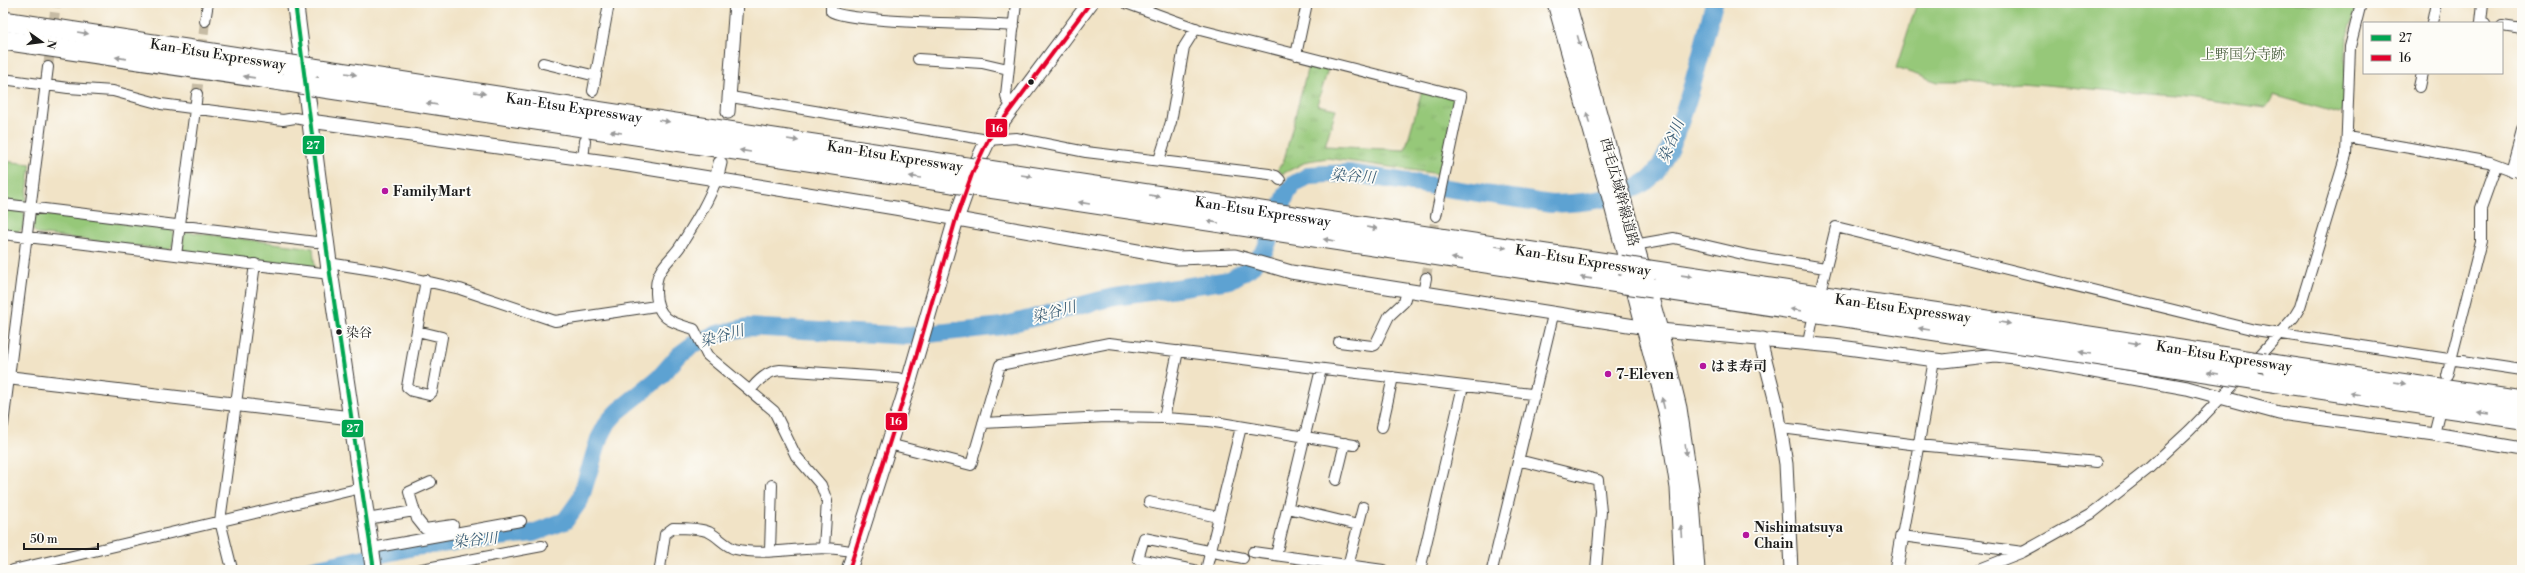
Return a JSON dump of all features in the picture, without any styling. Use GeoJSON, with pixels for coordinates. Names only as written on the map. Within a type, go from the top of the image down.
{"type":"FeatureCollection","features":[{"type":"Feature","properties":{"kind":"highway","name":"Kan-Etsu Expressway"},"geometry":{"type":"LineString","coordinates":[[3,21],[313,68],[957,174],[1284,234],[1653,288],[2265,363],[2522,401]]}},
{"type":"Feature","properties":{"kind":"highway","name":"Kan-Etsu Expressway"},"geometry":{"type":"LineString","coordinates":[[3,40],[317,87],[957,174]]}},
{"type":"Feature","properties":{"kind":"highway","name":"Kan-Etsu Expressway"},"geometry":{"type":"LineString","coordinates":[[985,179],[1261,211],[1620,265],[1965,326],[2252,379],[2522,419]]}},
{"type":"Feature","properties":{"kind":"main road"},"geometry":{"type":"LineString","coordinates":[[295,3],[329,268],[374,570]]}},
{"type":"Feature","properties":{"kind":"main road"},"geometry":{"type":"LineString","coordinates":[[849,570],[909,381],[956,219],[972,174],[988,140],[1090,3]]}},
{"type":"Feature","properties":{"kind":"main road","name":"西毛広域幹線道路"},"geometry":{"type":"LineString","coordinates":[[1555,3],[1620,210],[1644,326],[1673,446],[1681,523],[1682,570]]}},
{"type":"Feature","properties":{"kind":"main road","name":"西毛広域幹線道路"},"geometry":{"type":"LineString","coordinates":[[1568,3],[1612,182]]}},
{"type":"Feature","properties":{"kind":"main road","name":"西毛広域幹線道路"},"geometry":{"type":"LineString","coordinates":[[1620,210],[1634,245],[1660,330],[1686,445],[1696,538],[1697,570]]}},
{"type":"Feature","properties":{"kind":"street"},"geometry":{"type":"LineString","coordinates":[[205,21],[208,3]]}},
{"type":"Feature","properties":{"kind":"street"},"geometry":{"type":"LineString","coordinates":[[593,91],[609,3]]}},
{"type":"Feature","properties":{"kind":"street"},"geometry":{"type":"LineString","coordinates":[[728,112],[736,3]]}},
{"type":"Feature","properties":{"kind":"street"},"geometry":{"type":"LineString","coordinates":[[830,3],[831,11],[842,15],[909,21],[1014,26]]}},
{"type":"Feature","properties":{"kind":"street"},"geometry":{"type":"LineString","coordinates":[[1012,106],[1007,100],[1006,95],[1016,3]]}},
{"type":"Feature","properties":{"kind":"street"},"geometry":{"type":"LineString","coordinates":[[1126,3],[1196,28],[1296,55],[1461,96],[1442,180],[1436,216]]}},
{"type":"Feature","properties":{"kind":"street"},"geometry":{"type":"LineString","coordinates":[[1296,55],[1307,3]]}},
{"type":"Feature","properties":{"kind":"street"},"geometry":{"type":"LineString","coordinates":[[1977,570],[2023,552],[2100,508],[2148,469],[2223,396],[2294,317],[2302,300],[2344,165],[2347,137],[2350,47],[2361,3]]}},
{"type":"Feature","properties":{"kind":"street"},"geometry":{"type":"LineString","coordinates":[[2432,22],[2436,3]]}},
{"type":"Feature","properties":{"kind":"street"},"geometry":{"type":"LineString","coordinates":[[2481,22],[2483,3]]}},
{"type":"Feature","properties":{"kind":"street"},"geometry":{"type":"LineString","coordinates":[[2503,26],[2522,28]]}},
{"type":"Feature","properties":{"kind":"street"},"geometry":{"type":"LineString","coordinates":[[1159,160],[1171,122],[1184,47],[1196,28]]}},
{"type":"Feature","properties":{"kind":"street"},"geometry":{"type":"LineString","coordinates":[[918,59],[982,63],[1008,69]]}},
{"type":"Feature","properties":{"kind":"street"},"geometry":{"type":"LineString","coordinates":[[543,63],[596,76]]}},
{"type":"Feature","properties":{"kind":"street"},"geometry":{"type":"LineString","coordinates":[[3,424],[6,378],[48,67]]}},
{"type":"Feature","properties":{"kind":"street"},"geometry":{"type":"LineString","coordinates":[[2420,87],[2422,74]]}},
{"type":"Feature","properties":{"kind":"street"},"geometry":{"type":"LineString","coordinates":[[3,79],[113,91],[161,104],[283,120],[295,118],[583,158],[956,219],[1177,258],[1240,258],[1291,272],[1554,315],[1644,326],[1660,330],[1808,343],[1943,361],[1995,356],[2015,357],[2223,396],[2279,413],[2434,434],[2522,449]]}},
{"type":"Feature","properties":{"kind":"street"},"geometry":{"type":"LineString","coordinates":[[176,255],[181,226],[197,94]]}},
{"type":"Feature","properties":{"kind":"street"},"geometry":{"type":"LineString","coordinates":[[730,97],[988,140],[1016,138],[1086,152],[1269,174],[1276,176],[1280,180]]}},
{"type":"Feature","properties":{"kind":"street"},"geometry":{"type":"LineString","coordinates":[[2511,171],[2522,130]]}},
{"type":"Feature","properties":{"kind":"street"},"geometry":{"type":"LineString","coordinates":[[2347,137],[2490,162],[2496,166],[2522,174]]}},
{"type":"Feature","properties":{"kind":"street"},"geometry":{"type":"LineString","coordinates":[[583,158],[585,141]]}},
{"type":"Feature","properties":{"kind":"street"},"geometry":{"type":"LineString","coordinates":[[720,163],[716,180],[694,225],[675,254],[660,271],[656,290],[656,306],[660,314],[671,321],[694,329],[707,355],[774,411],[796,456],[821,485],[828,505],[824,547]]}},
{"type":"Feature","properties":{"kind":"street"},"geometry":{"type":"LineString","coordinates":[[2448,376],[2481,241],[2481,208],[2496,166]]}},
{"type":"Feature","properties":{"kind":"street"},"geometry":{"type":"LineString","coordinates":[[3,204],[316,242],[326,240]]}},
{"type":"Feature","properties":{"kind":"street"},"geometry":{"type":"LineString","coordinates":[[1822,284],[1836,227],[2145,304],[2278,335],[2522,370]]}},
{"type":"Feature","properties":{"kind":"street"},"geometry":{"type":"LineString","coordinates":[[3,234],[255,264],[329,268],[342,263],[426,280],[460,289],[554,321],[656,306]]}},
{"type":"Feature","properties":{"kind":"street"},"geometry":{"type":"LineString","coordinates":[[1634,245],[1674,238],[1746,255],[1825,268]]}},
{"type":"Feature","properties":{"kind":"street"},"geometry":{"type":"LineString","coordinates":[[232,569],[220,521],[234,405],[255,264]]}},
{"type":"Feature","properties":{"kind":"street"},"geometry":{"type":"LineString","coordinates":[[1423,294],[1426,278]]}},
{"type":"Feature","properties":{"kind":"street"},"geometry":{"type":"LineString","coordinates":[[417,330],[442,337],[432,392],[428,395],[412,391],[407,387],[417,330],[426,280]]}},
{"type":"Feature","properties":{"kind":"street"},"geometry":{"type":"LineString","coordinates":[[1339,342],[1372,346],[1375,345],[1389,316],[1404,302],[1407,291]]}},
{"type":"Feature","properties":{"kind":"street"},"geometry":{"type":"LineString","coordinates":[[1492,570],[1554,315]]}},
{"type":"Feature","properties":{"kind":"street"},"geometry":{"type":"LineString","coordinates":[[1808,343],[1812,323]]}},
{"type":"Feature","properties":{"kind":"street"},"geometry":{"type":"LineString","coordinates":[[1763,339],[1762,348],[1781,428],[1789,497],[1791,570]]}},
{"type":"Feature","properties":{"kind":"street"},"geometry":{"type":"LineString","coordinates":[[889,444],[971,465],[1000,365],[1109,343],[1531,394],[1534,397]]}},
{"type":"Feature","properties":{"kind":"street"},"geometry":{"type":"LineString","coordinates":[[1164,418],[1178,351]]}},
{"type":"Feature","properties":{"kind":"street"},"geometry":{"type":"LineString","coordinates":[[1896,570],[1934,360]]}},
{"type":"Feature","properties":{"kind":"street"},"geometry":{"type":"LineString","coordinates":[[1276,555],[1321,369]]}},
{"type":"Feature","properties":{"kind":"street"},"geometry":{"type":"LineString","coordinates":[[750,391],[760,380],[775,370],[898,378],[909,381]]}},
{"type":"Feature","properties":{"kind":"street"},"geometry":{"type":"LineString","coordinates":[[1382,427],[1393,377]]}},
{"type":"Feature","properties":{"kind":"street"},"geometry":{"type":"LineString","coordinates":[[6,378],[351,418]]}},
{"type":"Feature","properties":{"kind":"street"},"geometry":{"type":"LineString","coordinates":[[1420,570],[1463,386]]}},
{"type":"Feature","properties":{"kind":"street"},"geometry":{"type":"LineString","coordinates":[[983,423],[1106,417],[1164,418],[1209,421],[1305,438],[1350,444],[1336,480]]}},
{"type":"Feature","properties":{"kind":"street"},"geometry":{"type":"LineString","coordinates":[[2434,434],[2438,418]]}},
{"type":"Feature","properties":{"kind":"street"},"geometry":{"type":"LineString","coordinates":[[1206,570],[1241,427]]}},
{"type":"Feature","properties":{"kind":"street"},"geometry":{"type":"LineString","coordinates":[[1781,428],[1918,445],[2096,462]]}},
{"type":"Feature","properties":{"kind":"street"},"geometry":{"type":"LineString","coordinates":[[1518,460],[1598,480],[1602,512],[1596,570]]}},
{"type":"Feature","properties":{"kind":"street"},"geometry":{"type":"LineString","coordinates":[[431,482],[409,492],[419,524],[424,529],[453,525]]}},
{"type":"Feature","properties":{"kind":"street"},"geometry":{"type":"LineString","coordinates":[[770,551],[772,485]]}},
{"type":"Feature","properties":{"kind":"street"},"geometry":{"type":"LineString","coordinates":[[13,570],[361,488]]}},
{"type":"Feature","properties":{"kind":"street"},"geometry":{"type":"LineString","coordinates":[[1149,502],[1218,517]]}},
{"type":"Feature","properties":{"kind":"street"},"geometry":{"type":"LineString","coordinates":[[1348,566],[1363,507]]}},
{"type":"Feature","properties":{"kind":"street"},"geometry":{"type":"LineString","coordinates":[[1288,508],[1358,525]]}},
{"type":"Feature","properties":{"kind":"street"},"geometry":{"type":"LineString","coordinates":[[367,519],[414,511]]}},
{"type":"Feature","properties":{"kind":"street"},"geometry":{"type":"LineString","coordinates":[[372,550],[521,521]]}},
{"type":"Feature","properties":{"kind":"street"},"geometry":{"type":"LineString","coordinates":[[660,568],[665,534],[673,528],[708,532],[736,549],[770,551],[824,547],[854,552]]}},
{"type":"Feature","properties":{"kind":"street"},"geometry":{"type":"LineString","coordinates":[[1902,536],[2023,552]]}},
{"type":"Feature","properties":{"kind":"street"},"geometry":{"type":"LineString","coordinates":[[1194,570],[1138,559],[1144,538],[1210,550],[1243,558]]}},
{"type":"Feature","properties":{"kind":"street"},"geometry":{"type":"LineString","coordinates":[[417,570],[542,546]]}},
{"type":"Feature","properties":{"kind":"street"},"geometry":{"type":"LineString","coordinates":[[1253,552],[1383,570]]}},
{"type":"Feature","properties":{"kind":"green space","name":"上野国分寺跡"},"geometry":{"type":"Polygon","coordinates":[[[1917,3],[2358,3],[2347,38],[2343,110],[2338,113],[2273,95],[2271,103],[2265,108],[2186,97],[2022,83],[1994,85],[1971,82],[1938,82],[1896,68],[1917,3]]]}},
{"type":"Feature","properties":{"kind":"green space"},"geometry":{"type":"Polygon","coordinates":[[[1313,62],[1329,66],[1317,105],[1336,109],[1325,146],[1405,150],[1422,90],[1452,98],[1456,103],[1439,174],[1327,158],[1308,161],[1282,174],[1278,169],[1284,160],[1308,66],[1313,62]]]}},
{"type":"Feature","properties":{"kind":"green space"},"geometry":{"type":"Polygon","coordinates":[[[3,161],[31,164],[26,200],[23,203],[3,200],[3,161]]]}},
{"type":"Feature","properties":{"kind":"green space"},"geometry":{"type":"Polygon","coordinates":[[[3,209],[21,211],[25,214],[23,228],[18,232],[3,230],[3,209]]]}},
{"type":"Feature","properties":{"kind":"green space"},"geometry":{"type":"Polygon","coordinates":[[[39,214],[171,229],[174,233],[173,246],[169,250],[37,234],[33,230],[34,218],[39,214]]]}},
{"type":"Feature","properties":{"kind":"green space"},"geometry":{"type":"Polygon","coordinates":[[[189,232],[313,248],[315,268],[185,252],[182,247],[184,234],[189,232]]]}},
{"type":"Feature","properties":{"kind":"waterway","name":"染谷川"},"geometry":{"type":"LineString","coordinates":[[309,570],[414,547],[533,533],[565,521],[580,500],[599,439],[608,422],[617,412],[659,378],[679,355],[694,344],[717,334],[748,327],[910,336],[1002,326],[1109,298],[1230,280],[1250,268],[1265,250],[1287,193],[1294,184],[1310,175],[1348,173],[1551,204],[1576,203],[1600,199],[1625,192],[1647,181],[1658,169],[1669,150],[1688,99],[1714,3]]}},
{"type":"Feature","properties":{"kind":"tunnel"},"geometry":{"type":"LineString","coordinates":[[48,67],[56,3]]}},
{"type":"Feature","properties":{"kind":"tunnel"},"geometry":{"type":"LineString","coordinates":[[197,94],[205,21]]}},
{"type":"Feature","properties":{"kind":"tunnel"},"geometry":{"type":"LineString","coordinates":[[1426,278],[1436,216]]}},
{"type":"Feature","properties":{"kind":"transit line","name":"27"},"geometry":{"type":"LineString","coordinates":[[295,3],[330,274],[374,570]]}},
{"type":"Feature","properties":{"kind":"transit line","name":"16"},"geometry":{"type":"LineString","coordinates":[[849,570],[909,381],[956,219],[972,174],[988,140],[1090,3]]}},
{"type":"Feature","properties":{"kind":"place","name":"FamilyMart"},"geometry":{"type":"Point","coordinates":[385,191]}},
{"type":"Feature","properties":{"kind":"place","name":"染谷"},"geometry":{"type":"Point","coordinates":[339,332]}},
{"type":"Feature","properties":{"kind":"place","name":"はま寿司"},"geometry":{"type":"Point","coordinates":[1703,366]}},
{"type":"Feature","properties":{"kind":"place","name":"7-Eleven"},"geometry":{"type":"Point","coordinates":[1608,374]}},
{"type":"Feature","properties":{"kind":"place","name":"Nishimatsuya Chain"},"geometry":{"type":"Point","coordinates":[1746,535]}}]}
